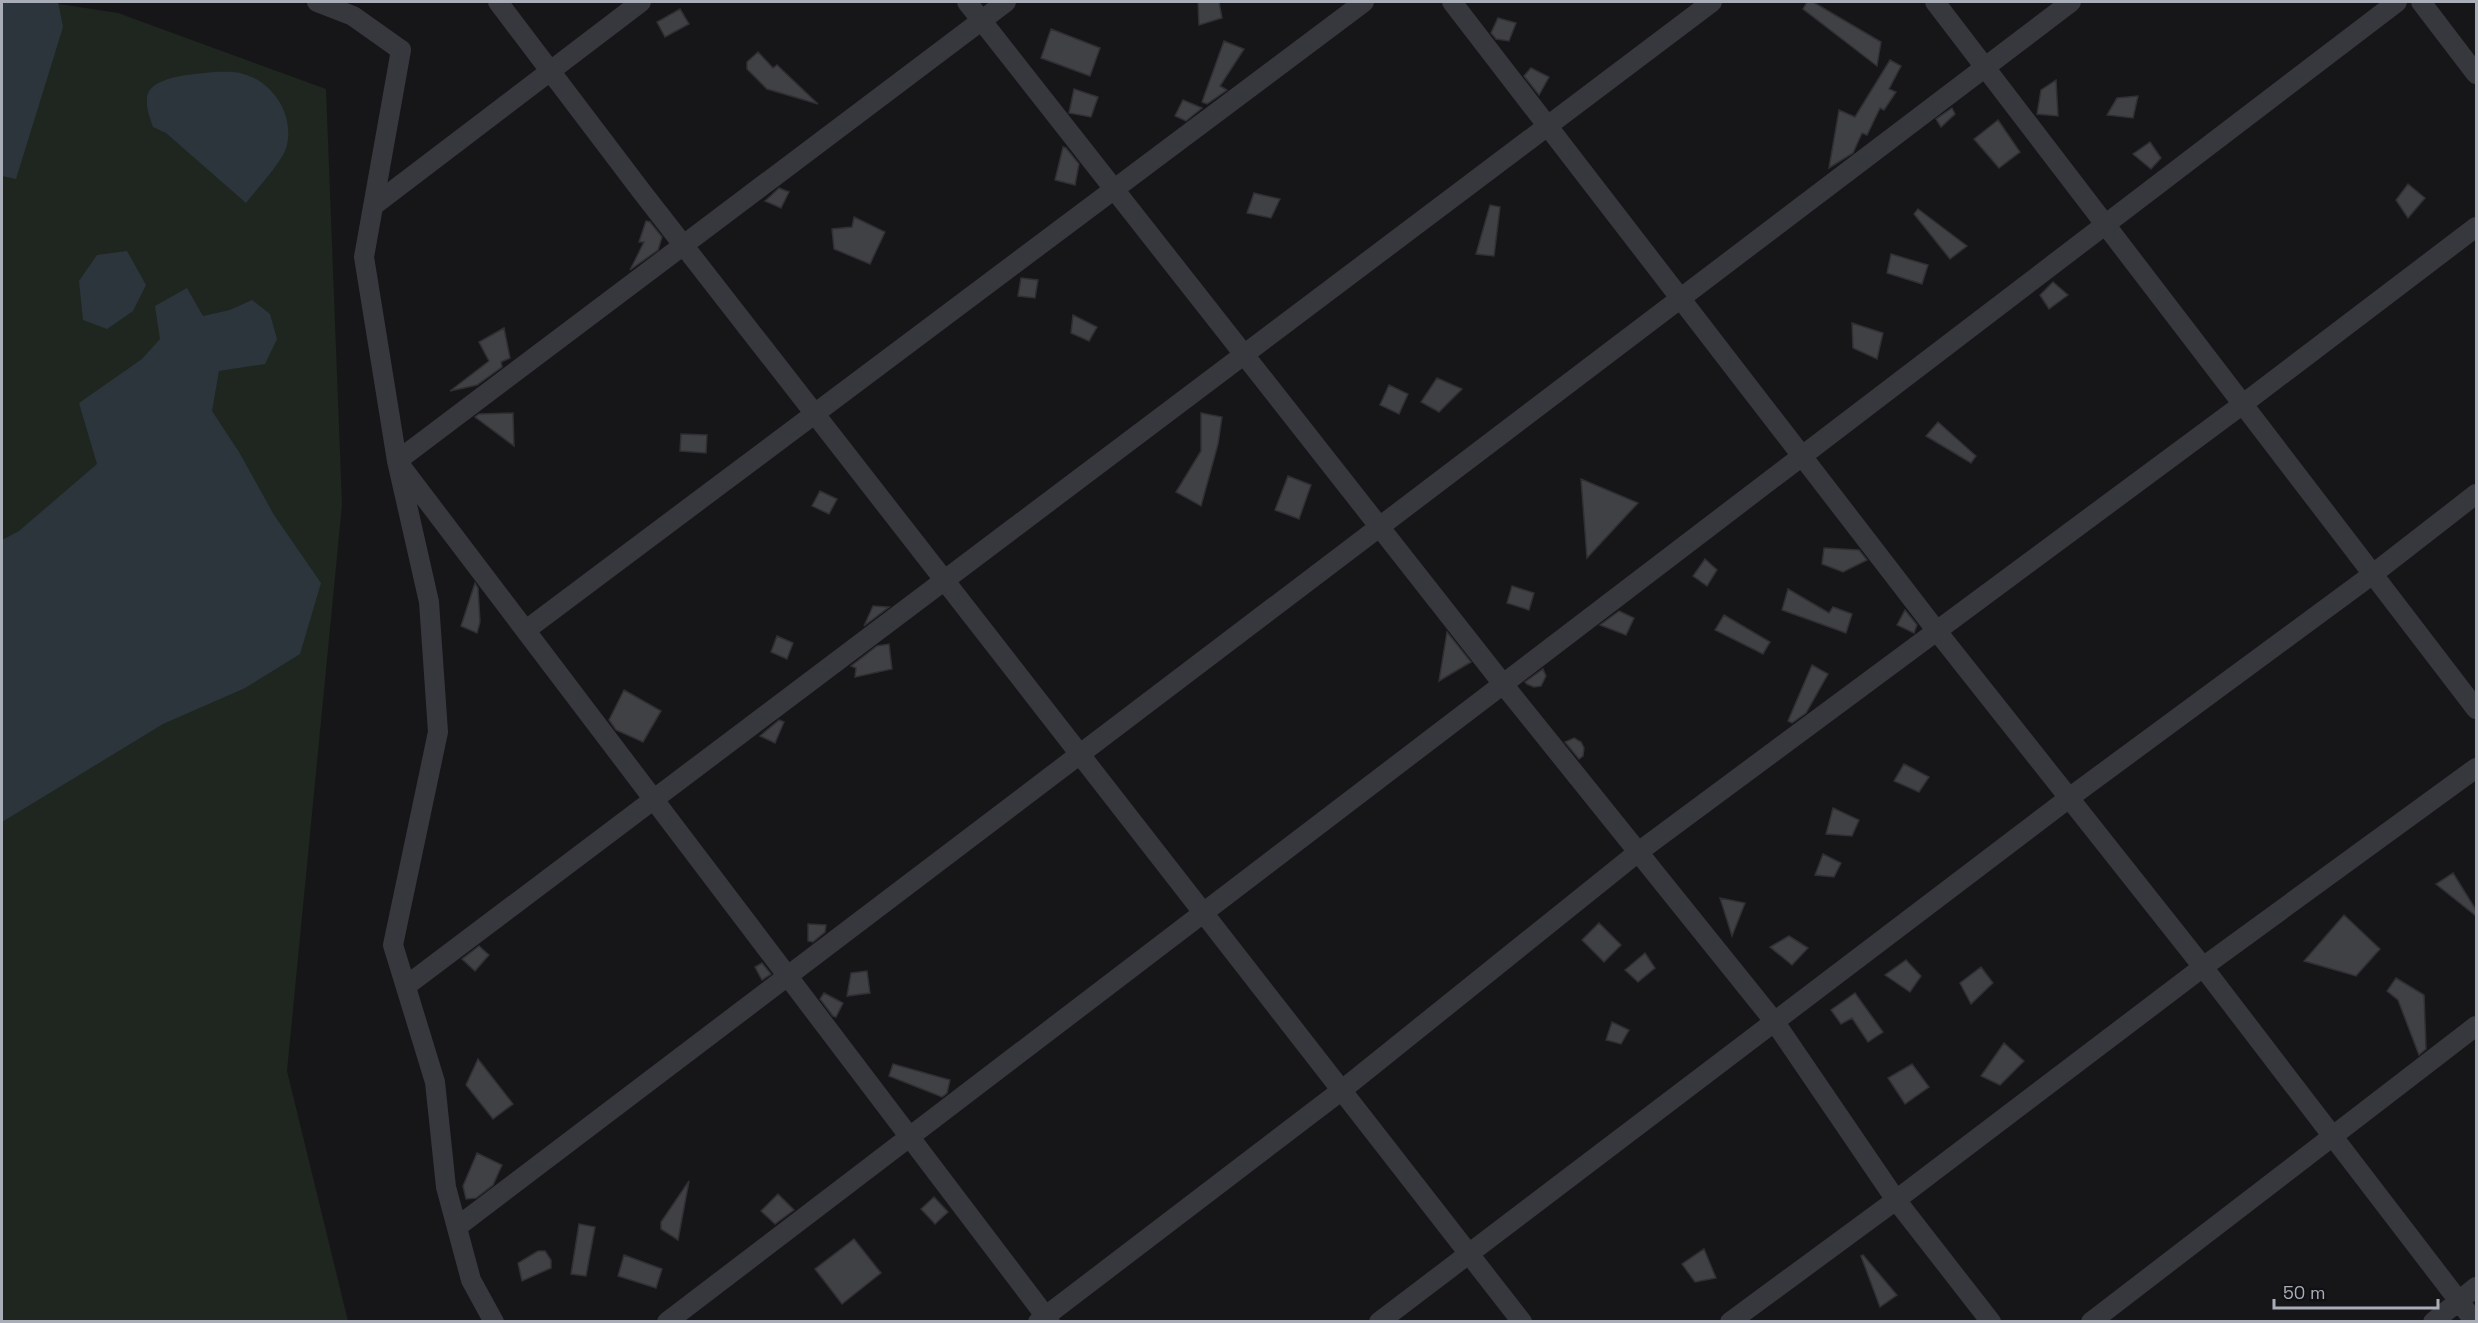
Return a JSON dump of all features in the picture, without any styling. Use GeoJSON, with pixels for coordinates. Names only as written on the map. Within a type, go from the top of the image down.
{"type":"FeatureCollection","features":[{"type":"Feature","properties":{"kind":"street"},"geometry":{"type":"LineString","coordinates":[[317,2],[353,16],[401,50],[363,257],[398,460],[429,602],[438,732],[393,945],[435,1082],[446,1187],[471,1280],[494,1322]]}},
{"type":"Feature","properties":{"kind":"street"},"geometry":{"type":"LineString","coordinates":[[498,2],[684,246],[1522,1322]]}},
{"type":"Feature","properties":{"kind":"street"},"geometry":{"type":"LineString","coordinates":[[373,206],[641,2]]}},
{"type":"Feature","properties":{"kind":"street"},"geometry":{"type":"LineString","coordinates":[[967,2],[1503,684],[1774,1021],[1896,1200],[1991,1322]]}},
{"type":"Feature","properties":{"kind":"street"},"geometry":{"type":"LineString","coordinates":[[398,460],[1006,2]]}},
{"type":"Feature","properties":{"kind":"street"},"geometry":{"type":"LineString","coordinates":[[526,630],[1364,2]]}},
{"type":"Feature","properties":{"kind":"street"},"geometry":{"type":"LineString","coordinates":[[1452,2],[1936,630],[2203,967],[2475,1322]]}},
{"type":"Feature","properties":{"kind":"street"},"geometry":{"type":"LineString","coordinates":[[406,986],[1712,2]]}},
{"type":"Feature","properties":{"kind":"street"},"geometry":{"type":"LineString","coordinates":[[1935,2],[2476,709]]}},
{"type":"Feature","properties":{"kind":"street"},"geometry":{"type":"LineString","coordinates":[[457,1227],[2071,2]]}},
{"type":"Feature","properties":{"kind":"street"},"geometry":{"type":"LineString","coordinates":[[667,1322],[2397,2]]}},
{"type":"Feature","properties":{"kind":"street"},"geometry":{"type":"LineString","coordinates":[[2421,2],[2476,74]]}},
{"type":"Feature","properties":{"kind":"street"},"geometry":{"type":"LineString","coordinates":[[398,460],[910,1137],[1045,1320],[1342,1090],[1637,853],[2243,404],[2476,227]]}},
{"type":"Feature","properties":{"kind":"street"},"geometry":{"type":"LineString","coordinates":[[1379,1322],[2069,798],[2373,574],[2476,495]]}},
{"type":"Feature","properties":{"kind":"street"},"geometry":{"type":"LineString","coordinates":[[1730,1322],[1896,1200],[2203,967],[2476,768]]}},
{"type":"Feature","properties":{"kind":"street"},"geometry":{"type":"LineString","coordinates":[[2091,1322],[2476,1026]]}},
{"type":"Feature","properties":{"kind":"street"},"geometry":{"type":"LineString","coordinates":[[2433,1322],[2476,1287]]}},
{"type":"Feature","properties":{"kind":"shaded area"},"geometry":{"type":"Polygon","coordinates":[[[2,2],[46,2],[118,13],[326,89],[342,505],[287,1071],[348,1321],[2,1322],[2,2]]]}},
{"type":"Feature","properties":{"kind":"shaded area"},"geometry":{"type":"Polygon","coordinates":[[[2,2],[58,2],[63,27],[16,179],[2,176],[2,2]]]}},
{"type":"Feature","properties":{"kind":"shaded area"},"geometry":{"type":"Polygon","coordinates":[[[237,72],[265,85],[280,104],[288,127],[288,139],[282,157],[246,203],[166,133],[153,127],[148,113],[147,98],[150,90],[156,85],[175,77],[237,72]]]}},
{"type":"Feature","properties":{"kind":"shaded area"},"geometry":{"type":"Polygon","coordinates":[[[127,251],[146,285],[133,311],[107,329],[83,320],[79,281],[97,255],[127,251]]]}},
{"type":"Feature","properties":{"kind":"shaded area"},"geometry":{"type":"Polygon","coordinates":[[[187,288],[203,316],[230,310],[252,300],[270,314],[277,339],[265,364],[219,371],[212,411],[239,452],[274,515],[321,583],[300,654],[245,688],[163,724],[2,822],[2,540],[19,531],[97,464],[79,403],[142,359],[160,339],[155,306],[187,288]]]}},
{"type":"Feature","properties":{"kind":"building"},"geometry":{"type":"Polygon","coordinates":[[[1198,2],[1219,2],[1222,18],[1199,25],[1198,2]]]}},
{"type":"Feature","properties":{"kind":"building"},"geometry":{"type":"Polygon","coordinates":[[[1807,2],[1813,2],[1881,42],[1877,66],[1803,9],[1807,2]]]}},
{"type":"Feature","properties":{"kind":"building"},"geometry":{"type":"Polygon","coordinates":[[[680,9],[689,24],[665,37],[657,22],[680,9]]]}},
{"type":"Feature","properties":{"kind":"building"},"geometry":{"type":"Polygon","coordinates":[[[1498,18],[1516,23],[1509,41],[1496,39],[1491,33],[1498,18]]]}},
{"type":"Feature","properties":{"kind":"building"},"geometry":{"type":"Polygon","coordinates":[[[1051,29],[1100,48],[1090,76],[1041,58],[1051,29]]]}},
{"type":"Feature","properties":{"kind":"building"},"geometry":{"type":"Polygon","coordinates":[[[1224,41],[1244,49],[1220,86],[1227,90],[1207,104],[1202,102],[1224,41]]]}},
{"type":"Feature","properties":{"kind":"building"},"geometry":{"type":"Polygon","coordinates":[[[758,52],[773,68],[777,65],[818,104],[767,89],[747,69],[747,62],[758,52]]]}},
{"type":"Feature","properties":{"kind":"building"},"geometry":{"type":"Polygon","coordinates":[[[1890,60],[1901,66],[1889,89],[1896,92],[1884,110],[1880,108],[1867,135],[1862,133],[1853,153],[1829,168],[1839,110],[1855,117],[1890,60]]]}},
{"type":"Feature","properties":{"kind":"building"},"geometry":{"type":"Polygon","coordinates":[[[1531,68],[1549,77],[1539,95],[1524,76],[1531,68]]]}},
{"type":"Feature","properties":{"kind":"building"},"geometry":{"type":"Polygon","coordinates":[[[2056,80],[2058,116],[2037,114],[2041,90],[2056,80]]]}},
{"type":"Feature","properties":{"kind":"building"},"geometry":{"type":"Polygon","coordinates":[[[1074,89],[1098,97],[1091,117],[1069,113],[1074,89]]]}},
{"type":"Feature","properties":{"kind":"building"},"geometry":{"type":"Polygon","coordinates":[[[2138,96],[2133,118],[2107,115],[2117,98],[2138,96]]]}},
{"type":"Feature","properties":{"kind":"building"},"geometry":{"type":"Polygon","coordinates":[[[1183,100],[1202,108],[1186,121],[1175,116],[1183,100]]]}},
{"type":"Feature","properties":{"kind":"building"},"geometry":{"type":"Polygon","coordinates":[[[1952,108],[1955,114],[1941,127],[1936,119],[1952,108]]]}},
{"type":"Feature","properties":{"kind":"building"},"geometry":{"type":"Polygon","coordinates":[[[1998,120],[2020,152],[1999,168],[1974,139],[1998,120]]]}},
{"type":"Feature","properties":{"kind":"building"},"geometry":{"type":"Polygon","coordinates":[[[2150,142],[2161,158],[2151,169],[2133,154],[2150,142]]]}},
{"type":"Feature","properties":{"kind":"building"},"geometry":{"type":"Polygon","coordinates":[[[1063,147],[1079,164],[1075,185],[1055,180],[1063,147]]]}},
{"type":"Feature","properties":{"kind":"building"},"geometry":{"type":"Polygon","coordinates":[[[2408,184],[2425,198],[2408,218],[2396,200],[2408,184]]]}},
{"type":"Feature","properties":{"kind":"building"},"geometry":{"type":"Polygon","coordinates":[[[779,188],[789,192],[781,208],[765,201],[779,188]]]}},
{"type":"Feature","properties":{"kind":"building"},"geometry":{"type":"Polygon","coordinates":[[[1254,193],[1280,199],[1271,218],[1247,213],[1254,193]]]}},
{"type":"Feature","properties":{"kind":"building"},"geometry":{"type":"Polygon","coordinates":[[[1490,205],[1500,207],[1494,256],[1476,254],[1490,205]]]}},
{"type":"Feature","properties":{"kind":"building"},"geometry":{"type":"Polygon","coordinates":[[[1918,209],[1967,246],[1950,259],[1914,214],[1918,209]]]}},
{"type":"Feature","properties":{"kind":"building"},"geometry":{"type":"Polygon","coordinates":[[[854,217],[885,232],[870,264],[834,249],[832,229],[852,227],[854,217]]]}},
{"type":"Feature","properties":{"kind":"building"},"geometry":{"type":"Polygon","coordinates":[[[646,221],[650,222],[662,237],[658,250],[630,270],[644,242],[639,242],[646,221]]]}},
{"type":"Feature","properties":{"kind":"building"},"geometry":{"type":"Polygon","coordinates":[[[1891,254],[1928,265],[1922,284],[1887,273],[1891,254]]]}},
{"type":"Feature","properties":{"kind":"building"},"geometry":{"type":"Polygon","coordinates":[[[1021,278],[1038,280],[1035,298],[1018,296],[1021,278]]]}},
{"type":"Feature","properties":{"kind":"building"},"geometry":{"type":"Polygon","coordinates":[[[2053,282],[2068,295],[2049,309],[2040,295],[2053,282]]]}},
{"type":"Feature","properties":{"kind":"building"},"geometry":{"type":"Polygon","coordinates":[[[1073,315],[1097,327],[1089,341],[1071,333],[1073,315]]]}},
{"type":"Feature","properties":{"kind":"building"},"geometry":{"type":"Polygon","coordinates":[[[1852,323],[1883,333],[1877,359],[1853,348],[1852,323]]]}},
{"type":"Feature","properties":{"kind":"building"},"geometry":{"type":"Polygon","coordinates":[[[504,328],[510,358],[501,362],[502,367],[477,385],[450,391],[489,361],[479,342],[504,328]]]}},
{"type":"Feature","properties":{"kind":"building"},"geometry":{"type":"Polygon","coordinates":[[[1437,378],[1462,389],[1439,412],[1421,402],[1437,378]]]}},
{"type":"Feature","properties":{"kind":"building"},"geometry":{"type":"Polygon","coordinates":[[[1389,385],[1408,394],[1399,414],[1380,405],[1389,385]]]}},
{"type":"Feature","properties":{"kind":"building"},"geometry":{"type":"Polygon","coordinates":[[[513,413],[514,446],[475,417],[479,414],[513,413]]]}},
{"type":"Feature","properties":{"kind":"building"},"geometry":{"type":"Polygon","coordinates":[[[1201,413],[1222,417],[1218,444],[1201,506],[1176,492],[1201,451],[1201,413]]]}},
{"type":"Feature","properties":{"kind":"building"},"geometry":{"type":"Polygon","coordinates":[[[1938,422],[1976,456],[1971,463],[1926,436],[1938,422]]]}},
{"type":"Feature","properties":{"kind":"building"},"geometry":{"type":"Polygon","coordinates":[[[681,434],[707,435],[706,453],[680,451],[681,434]]]}},
{"type":"Feature","properties":{"kind":"building"},"geometry":{"type":"Polygon","coordinates":[[[1288,476],[1311,485],[1299,519],[1275,510],[1288,476]]]}},
{"type":"Feature","properties":{"kind":"building"},"geometry":{"type":"Polygon","coordinates":[[[1581,479],[1638,503],[1587,558],[1581,479]]]}},
{"type":"Feature","properties":{"kind":"building"},"geometry":{"type":"Polygon","coordinates":[[[820,491],[837,499],[829,514],[812,506],[820,491]]]}},
{"type":"Feature","properties":{"kind":"building"},"geometry":{"type":"Polygon","coordinates":[[[1824,548],[1859,550],[1867,560],[1843,572],[1822,564],[1824,548]]]}},
{"type":"Feature","properties":{"kind":"building"},"geometry":{"type":"Polygon","coordinates":[[[1705,559],[1717,570],[1707,586],[1693,576],[1705,559]]]}},
{"type":"Feature","properties":{"kind":"building"},"geometry":{"type":"Polygon","coordinates":[[[475,583],[478,588],[480,622],[477,633],[461,626],[475,583]]]}},
{"type":"Feature","properties":{"kind":"building"},"geometry":{"type":"Polygon","coordinates":[[[1512,586],[1534,593],[1529,610],[1507,603],[1512,586]]]}},
{"type":"Feature","properties":{"kind":"building"},"geometry":{"type":"Polygon","coordinates":[[[1788,589],[1829,613],[1833,607],[1852,614],[1846,633],[1782,610],[1788,589]]]}},
{"type":"Feature","properties":{"kind":"building"},"geometry":{"type":"Polygon","coordinates":[[[873,606],[889,607],[864,626],[873,606]]]}},
{"type":"Feature","properties":{"kind":"building"},"geometry":{"type":"Polygon","coordinates":[[[1905,610],[1917,625],[1914,633],[1897,625],[1905,610]]]}},
{"type":"Feature","properties":{"kind":"building"},"geometry":{"type":"Polygon","coordinates":[[[1619,611],[1634,618],[1626,635],[1600,625],[1619,611]]]}},
{"type":"Feature","properties":{"kind":"building"},"geometry":{"type":"Polygon","coordinates":[[[1724,615],[1770,642],[1763,654],[1715,630],[1724,615]]]}},
{"type":"Feature","properties":{"kind":"building"},"geometry":{"type":"Polygon","coordinates":[[[1447,632],[1471,662],[1439,681],[1447,632]]]}},
{"type":"Feature","properties":{"kind":"building"},"geometry":{"type":"Polygon","coordinates":[[[777,636],[793,643],[787,659],[771,652],[777,636]]]}},
{"type":"Feature","properties":{"kind":"building"},"geometry":{"type":"Polygon","coordinates":[[[889,644],[892,669],[855,677],[856,668],[851,666],[877,646],[889,644]]]}},
{"type":"Feature","properties":{"kind":"building"},"geometry":{"type":"Polygon","coordinates":[[[1812,665],[1828,674],[1806,713],[1792,723],[1788,721],[1812,665]]]}},
{"type":"Feature","properties":{"kind":"building"},"geometry":{"type":"Polygon","coordinates":[[[1543,669],[1546,676],[1541,686],[1534,687],[1525,682],[1543,669]]]}},
{"type":"Feature","properties":{"kind":"building"},"geometry":{"type":"Polygon","coordinates":[[[624,690],[661,711],[643,742],[616,730],[609,720],[624,690]]]}},
{"type":"Feature","properties":{"kind":"building"},"geometry":{"type":"Polygon","coordinates":[[[779,720],[784,722],[775,743],[760,736],[779,720]]]}},
{"type":"Feature","properties":{"kind":"building"},"geometry":{"type":"Polygon","coordinates":[[[1574,738],[1581,742],[1584,748],[1583,756],[1579,759],[1565,742],[1574,738]]]}},
{"type":"Feature","properties":{"kind":"building"},"geometry":{"type":"Polygon","coordinates":[[[1904,764],[1929,777],[1919,792],[1894,781],[1904,764]]]}},
{"type":"Feature","properties":{"kind":"building"},"geometry":{"type":"Polygon","coordinates":[[[1833,808],[1859,820],[1852,836],[1826,834],[1833,808]]]}},
{"type":"Feature","properties":{"kind":"building"},"geometry":{"type":"Polygon","coordinates":[[[1823,854],[1841,863],[1834,877],[1815,875],[1823,854]]]}},
{"type":"Feature","properties":{"kind":"building"},"geometry":{"type":"Polygon","coordinates":[[[2453,873],[2476,910],[2476,916],[2436,884],[2453,873]]]}},
{"type":"Feature","properties":{"kind":"building"},"geometry":{"type":"Polygon","coordinates":[[[1720,898],[1745,903],[1732,936],[1720,898]]]}},
{"type":"Feature","properties":{"kind":"building"},"geometry":{"type":"Polygon","coordinates":[[[2344,915],[2380,949],[2356,976],[2304,961],[2344,915]]]}},
{"type":"Feature","properties":{"kind":"building"},"geometry":{"type":"Polygon","coordinates":[[[1599,923],[1621,945],[1604,962],[1582,940],[1599,923]]]}},
{"type":"Feature","properties":{"kind":"building"},"geometry":{"type":"Polygon","coordinates":[[[808,924],[826,925],[825,932],[813,942],[808,941],[808,924]]]}},
{"type":"Feature","properties":{"kind":"building"},"geometry":{"type":"Polygon","coordinates":[[[1789,936],[1808,948],[1792,965],[1770,947],[1789,936]]]}},
{"type":"Feature","properties":{"kind":"building"},"geometry":{"type":"Polygon","coordinates":[[[479,946],[489,955],[475,971],[462,959],[479,946]]]}},
{"type":"Feature","properties":{"kind":"building"},"geometry":{"type":"Polygon","coordinates":[[[1645,953],[1655,968],[1638,982],[1625,970],[1645,953]]]}},
{"type":"Feature","properties":{"kind":"building"},"geometry":{"type":"Polygon","coordinates":[[[1906,960],[1921,976],[1910,992],[1885,975],[1906,960]]]}},
{"type":"Feature","properties":{"kind":"building"},"geometry":{"type":"Polygon","coordinates":[[[762,963],[771,974],[762,980],[755,967],[762,963]]]}},
{"type":"Feature","properties":{"kind":"building"},"geometry":{"type":"Polygon","coordinates":[[[1981,967],[1993,983],[1971,1004],[1960,983],[1981,967]]]}},
{"type":"Feature","properties":{"kind":"building"},"geometry":{"type":"Polygon","coordinates":[[[867,971],[870,993],[847,996],[851,973],[867,971]]]}},
{"type":"Feature","properties":{"kind":"building"},"geometry":{"type":"Polygon","coordinates":[[[2396,978],[2424,995],[2426,1049],[2419,1055],[2398,1000],[2387,991],[2396,978]]]}},
{"type":"Feature","properties":{"kind":"building"},"geometry":{"type":"Polygon","coordinates":[[[824,993],[843,1003],[836,1017],[820,999],[824,993]]]}},
{"type":"Feature","properties":{"kind":"building"},"geometry":{"type":"Polygon","coordinates":[[[1855,993],[1883,1032],[1868,1042],[1852,1018],[1841,1024],[1831,1010],[1855,993]]]}},
{"type":"Feature","properties":{"kind":"building"},"geometry":{"type":"Polygon","coordinates":[[[1612,1022],[1629,1030],[1621,1044],[1606,1040],[1612,1022]]]}},
{"type":"Feature","properties":{"kind":"building"},"geometry":{"type":"Polygon","coordinates":[[[2004,1043],[2024,1061],[2000,1085],[1981,1076],[2004,1043]]]}},
{"type":"Feature","properties":{"kind":"building"},"geometry":{"type":"Polygon","coordinates":[[[478,1059],[513,1104],[493,1119],[466,1085],[478,1059]]]}},
{"type":"Feature","properties":{"kind":"building"},"geometry":{"type":"Polygon","coordinates":[[[893,1064],[950,1080],[947,1093],[942,1097],[889,1076],[893,1064]]]}},
{"type":"Feature","properties":{"kind":"building"},"geometry":{"type":"Polygon","coordinates":[[[1912,1064],[1929,1087],[1905,1104],[1888,1078],[1912,1064]]]}},
{"type":"Feature","properties":{"kind":"building"},"geometry":{"type":"Polygon","coordinates":[[[477,1153],[502,1165],[493,1185],[476,1198],[466,1199],[463,1186],[477,1153]]]}},
{"type":"Feature","properties":{"kind":"building"},"geometry":{"type":"Polygon","coordinates":[[[689,1181],[678,1240],[661,1229],[661,1222],[689,1181]]]}},
{"type":"Feature","properties":{"kind":"building"},"geometry":{"type":"Polygon","coordinates":[[[778,1194],[794,1210],[775,1224],[761,1211],[778,1194]]]}},
{"type":"Feature","properties":{"kind":"building"},"geometry":{"type":"Polygon","coordinates":[[[934,1197],[948,1212],[935,1224],[921,1209],[934,1197]]]}},
{"type":"Feature","properties":{"kind":"building"},"geometry":{"type":"Polygon","coordinates":[[[579,1224],[595,1227],[586,1276],[571,1274],[579,1224]]]}},
{"type":"Feature","properties":{"kind":"building"},"geometry":{"type":"Polygon","coordinates":[[[854,1239],[881,1273],[842,1304],[815,1269],[854,1239]]]}},
{"type":"Feature","properties":{"kind":"building"},"geometry":{"type":"Polygon","coordinates":[[[1704,1249],[1716,1278],[1695,1282],[1682,1264],[1704,1249]]]}},
{"type":"Feature","properties":{"kind":"building"},"geometry":{"type":"Polygon","coordinates":[[[538,1251],[545,1251],[551,1260],[551,1268],[522,1281],[518,1263],[538,1251]]]}},
{"type":"Feature","properties":{"kind":"building"},"geometry":{"type":"Polygon","coordinates":[[[624,1255],[662,1269],[656,1288],[618,1276],[624,1255]]]}},
{"type":"Feature","properties":{"kind":"building"},"geometry":{"type":"Polygon","coordinates":[[[1863,1255],[1897,1295],[1880,1307],[1861,1256],[1863,1255]]]}}]}
